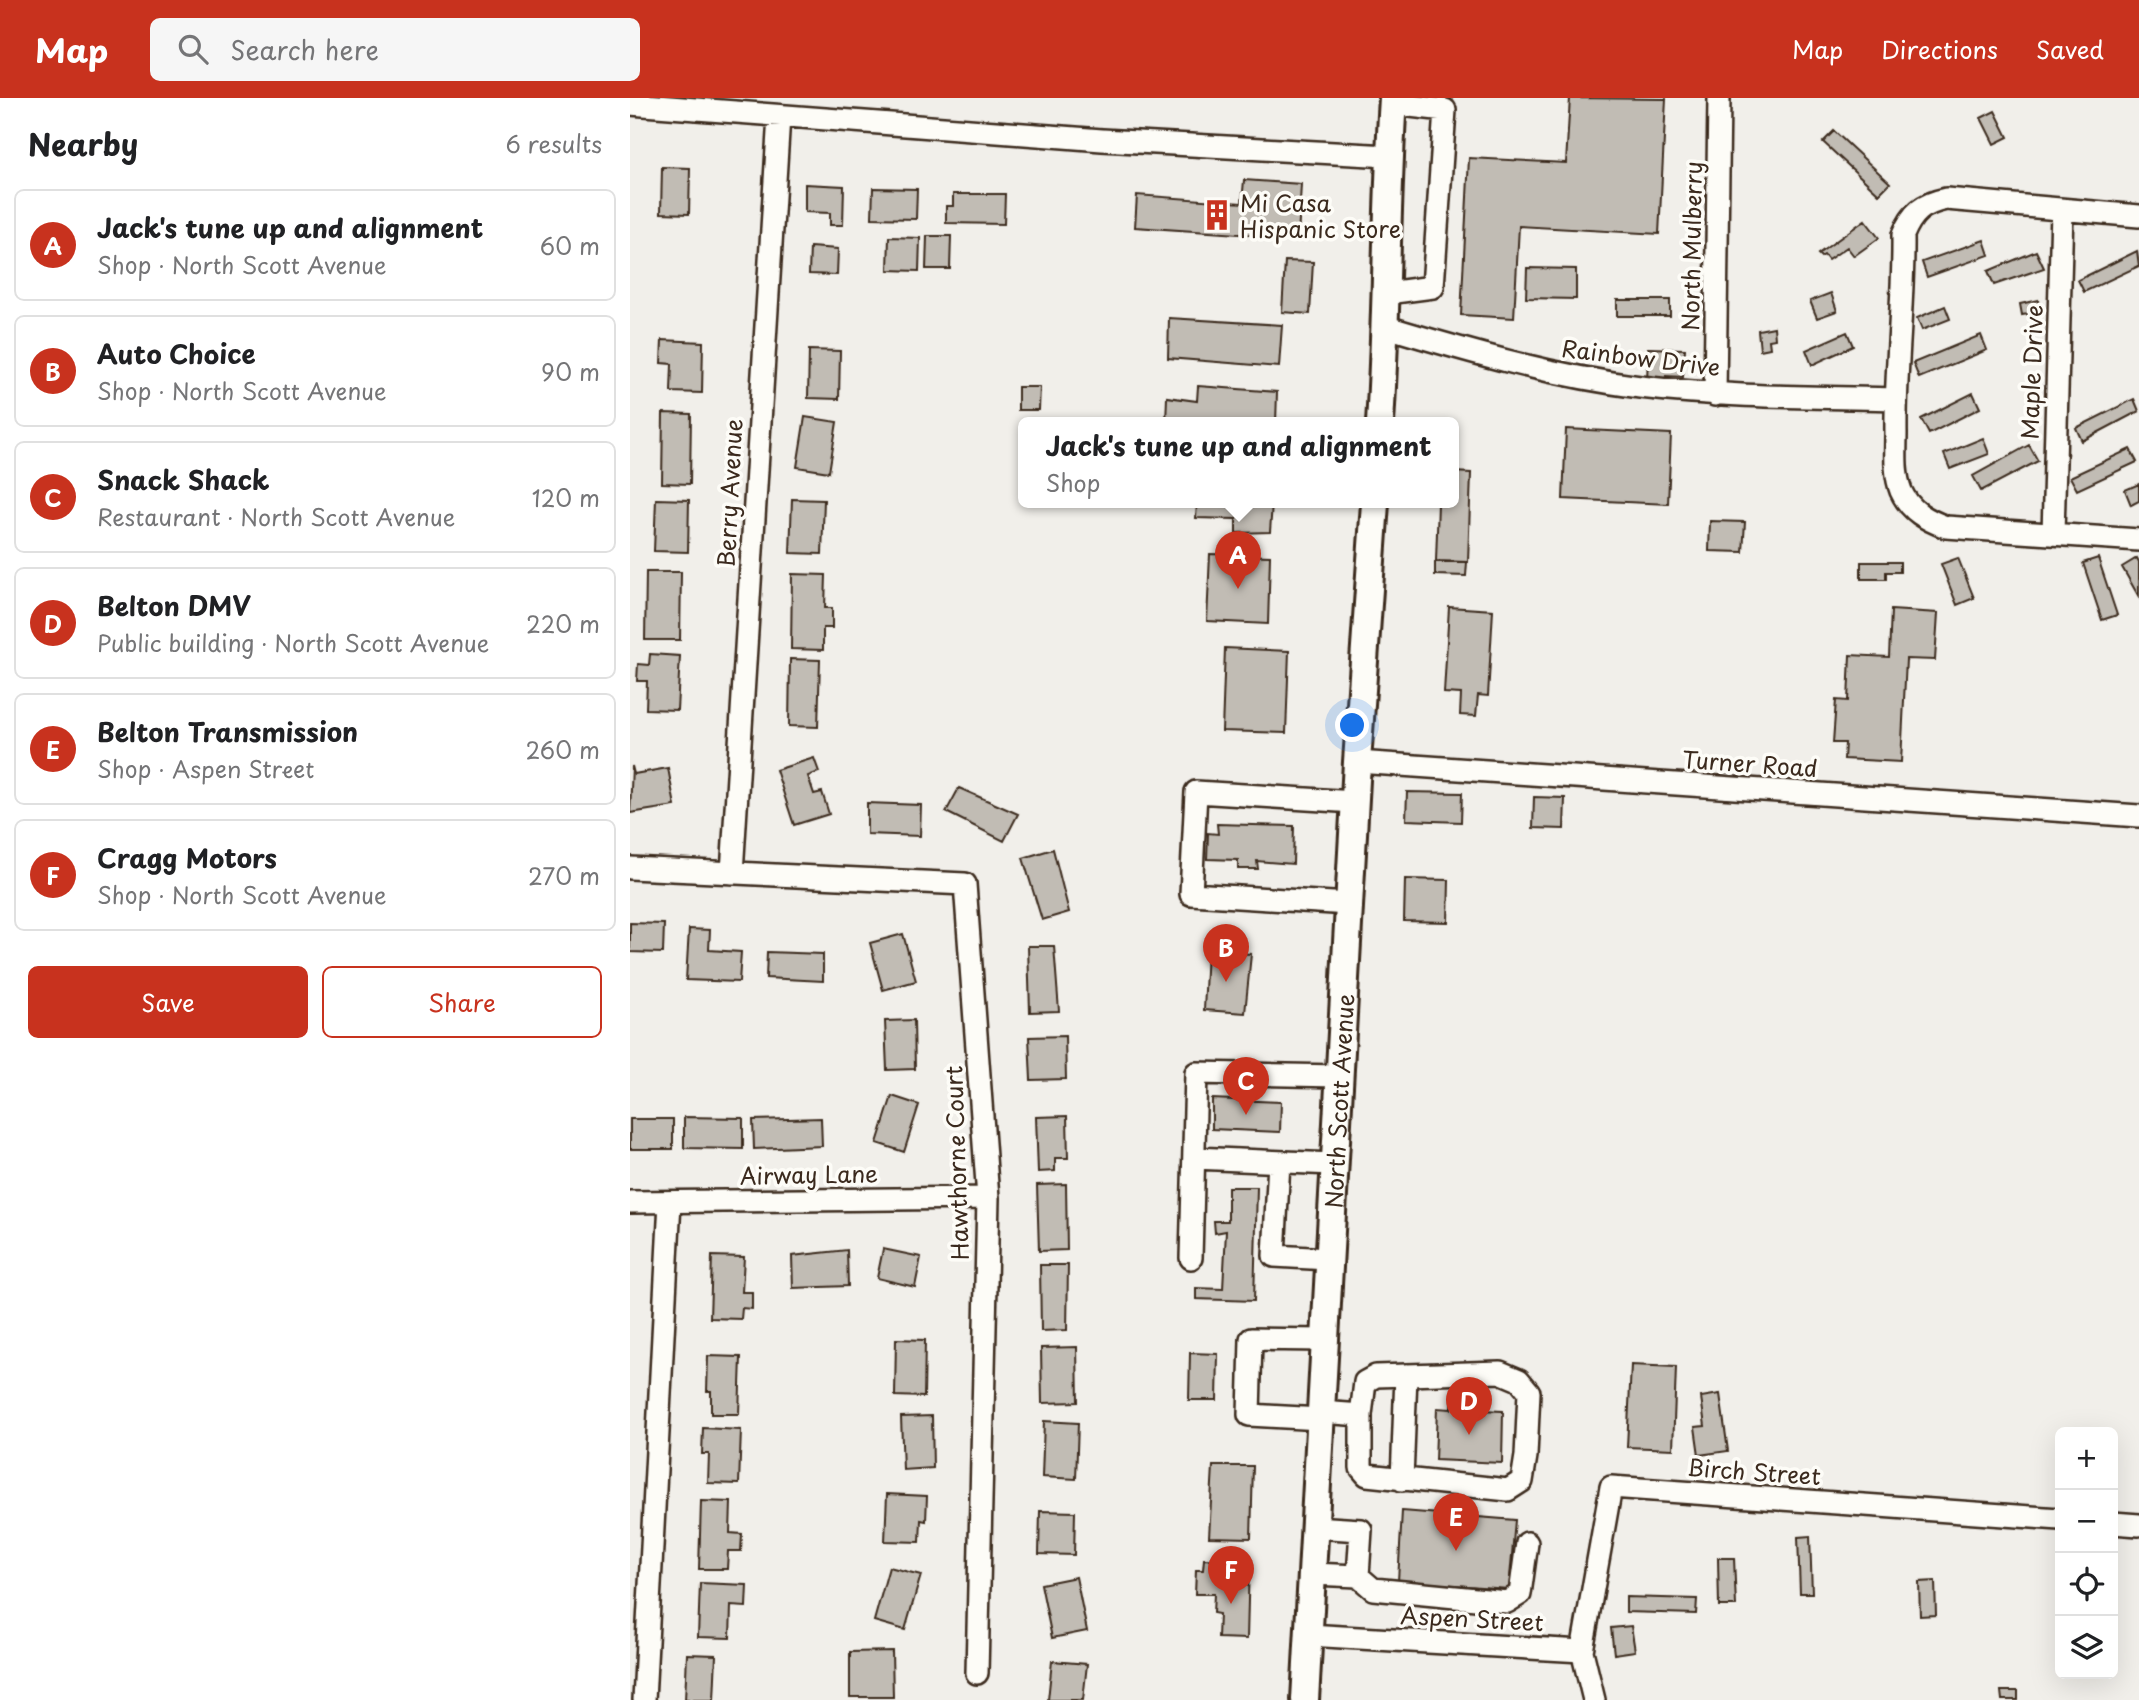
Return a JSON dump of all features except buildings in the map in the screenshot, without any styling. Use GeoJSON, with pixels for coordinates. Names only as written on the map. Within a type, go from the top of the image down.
{"type":"FeatureCollection","features":[{"type":"Feature","properties":{"kind":"main road"},"geometry":{"type":"LineString","coordinates":[[1380,417],[1387,327],[1388,156],[1392,101]]}},
{"type":"Feature","properties":{"kind":"main road","name":"North Scott Avenue"},"geometry":{"type":"LineString","coordinates":[[1305,1700],[1357,762],[1375,508]]}},
{"type":"Feature","properties":{"kind":"street","name":"North Mulberry"},"geometry":{"type":"LineString","coordinates":[[1715,395],[1719,98]]}},
{"type":"Feature","properties":{"kind":"street"},"geometry":{"type":"LineString","coordinates":[[1387,293],[1433,288],[1445,110],[1392,101]]}},
{"type":"Feature","properties":{"kind":"street"},"geometry":{"type":"LineString","coordinates":[[630,104],[1388,156]]}},
{"type":"Feature","properties":{"kind":"street","name":"Berry Avenue"},"geometry":{"type":"LineString","coordinates":[[732,873],[779,116]]}},
{"type":"Feature","properties":{"kind":"street"},"geometry":{"type":"LineString","coordinates":[[2139,216],[1946,200],[1930,202],[1909,219],[1903,235],[1895,399],[1896,476],[1902,494],[1913,509],[1928,520],[1946,527],[2139,540]]}},
{"type":"Feature","properties":{"kind":"street","name":"Maple Drive"},"geometry":{"type":"LineString","coordinates":[[2053,534],[2062,211]]}},
{"type":"Feature","properties":{"kind":"street","name":"Rainbow Drive"},"geometry":{"type":"LineString","coordinates":[[1387,327],[1476,355],[1545,371],[1638,387],[1715,395],[1895,399]]}},
{"type":"Feature","properties":{"kind":"street","name":"Turner Road"},"geometry":{"type":"LineString","coordinates":[[1357,762],[2139,816]]}},
{"type":"Feature","properties":{"kind":"street"},"geometry":{"type":"LineString","coordinates":[[1349,904],[1191,894],[1196,792],[1355,802]]}},
{"type":"Feature","properties":{"kind":"street"},"geometry":{"type":"LineString","coordinates":[[630,868],[732,873]]}},
{"type":"Feature","properties":{"kind":"street","name":"Hawthorne Court"},"geometry":{"type":"LineString","coordinates":[[732,873],[965,884],[988,1198],[977,1673]]}},
{"type":"Feature","properties":{"kind":"street"},"geometry":{"type":"LineString","coordinates":[[1191,1258],[1196,1073],[1339,1076]]}},
{"type":"Feature","properties":{"kind":"street"},"geometry":{"type":"LineString","coordinates":[[1194,1158],[1334,1164]]}},
{"type":"Feature","properties":{"kind":"street"},"geometry":{"type":"LineString","coordinates":[[1279,1162],[1274,1256],[1329,1259]]}},
{"type":"Feature","properties":{"kind":"street","name":"Airway Lane"},"geometry":{"type":"LineString","coordinates":[[630,1202],[988,1198]]}},
{"type":"Feature","properties":{"kind":"street"},"geometry":{"type":"LineString","coordinates":[[644,1700],[670,1202]]}},
{"type":"Feature","properties":{"kind":"street"},"geometry":{"type":"LineString","coordinates":[[1325,1340],[1251,1339],[1250,1415],[1362,1415]]}},
{"type":"Feature","properties":{"kind":"street"},"geometry":{"type":"LineString","coordinates":[[1500,1372],[1519,1380],[1529,1392],[1527,1456],[1522,1481],[1508,1490],[1367,1475],[1361,1468],[1364,1382],[1376,1376],[1406,1375],[1500,1372]]}},
{"type":"Feature","properties":{"kind":"street"},"geometry":{"type":"LineString","coordinates":[[1402,1480],[1406,1375]]}},
{"type":"Feature","properties":{"kind":"street","name":"Birch Street"},"geometry":{"type":"LineString","coordinates":[[1582,1651],[1611,1487],[2055,1519]]}},
{"type":"Feature","properties":{"kind":"street"},"geometry":{"type":"LineString","coordinates":[[2118,1523],[2139,1525]]}},
{"type":"Feature","properties":{"kind":"street"},"geometry":{"type":"LineString","coordinates":[[1314,1527],[1361,1530],[1358,1576]]}},
{"type":"Feature","properties":{"kind":"street"},"geometry":{"type":"LineString","coordinates":[[1312,1574],[1358,1576],[1373,1588],[1507,1602],[1520,1594],[1527,1543]]}},
{"type":"Feature","properties":{"kind":"street","name":"Aspen Street"},"geometry":{"type":"LineString","coordinates":[[1308,1635],[1582,1651]]}},
{"type":"Feature","properties":{"kind":"street"},"geometry":{"type":"LineString","coordinates":[[1582,1651],[1594,1700]]}},
{"type":"Feature","properties":{"kind":"place","name":"Mi Casa Hispanic Store"},"geometry":{"type":"Point","coordinates":[1217,215]}},
{"type":"Feature","properties":{"kind":"place","name":"Jack's tune up and alignment"},"geometry":{"type":"Point","coordinates":[1238,589]}},
{"type":"Feature","properties":{"kind":"place","name":"Auto Choice"},"geometry":{"type":"Point","coordinates":[1226,982]}},
{"type":"Feature","properties":{"kind":"place","name":"Snack Shack"},"geometry":{"type":"Point","coordinates":[1246,1115]}},
{"type":"Feature","properties":{"kind":"place","name":"Belton DMV"},"geometry":{"type":"Point","coordinates":[1469,1435]}},
{"type":"Feature","properties":{"kind":"place","name":"Belton Transmission"},"geometry":{"type":"Point","coordinates":[1456,1551]}},
{"type":"Feature","properties":{"kind":"place","name":"Cragg Motors"},"geometry":{"type":"Point","coordinates":[1231,1604]}}]}
